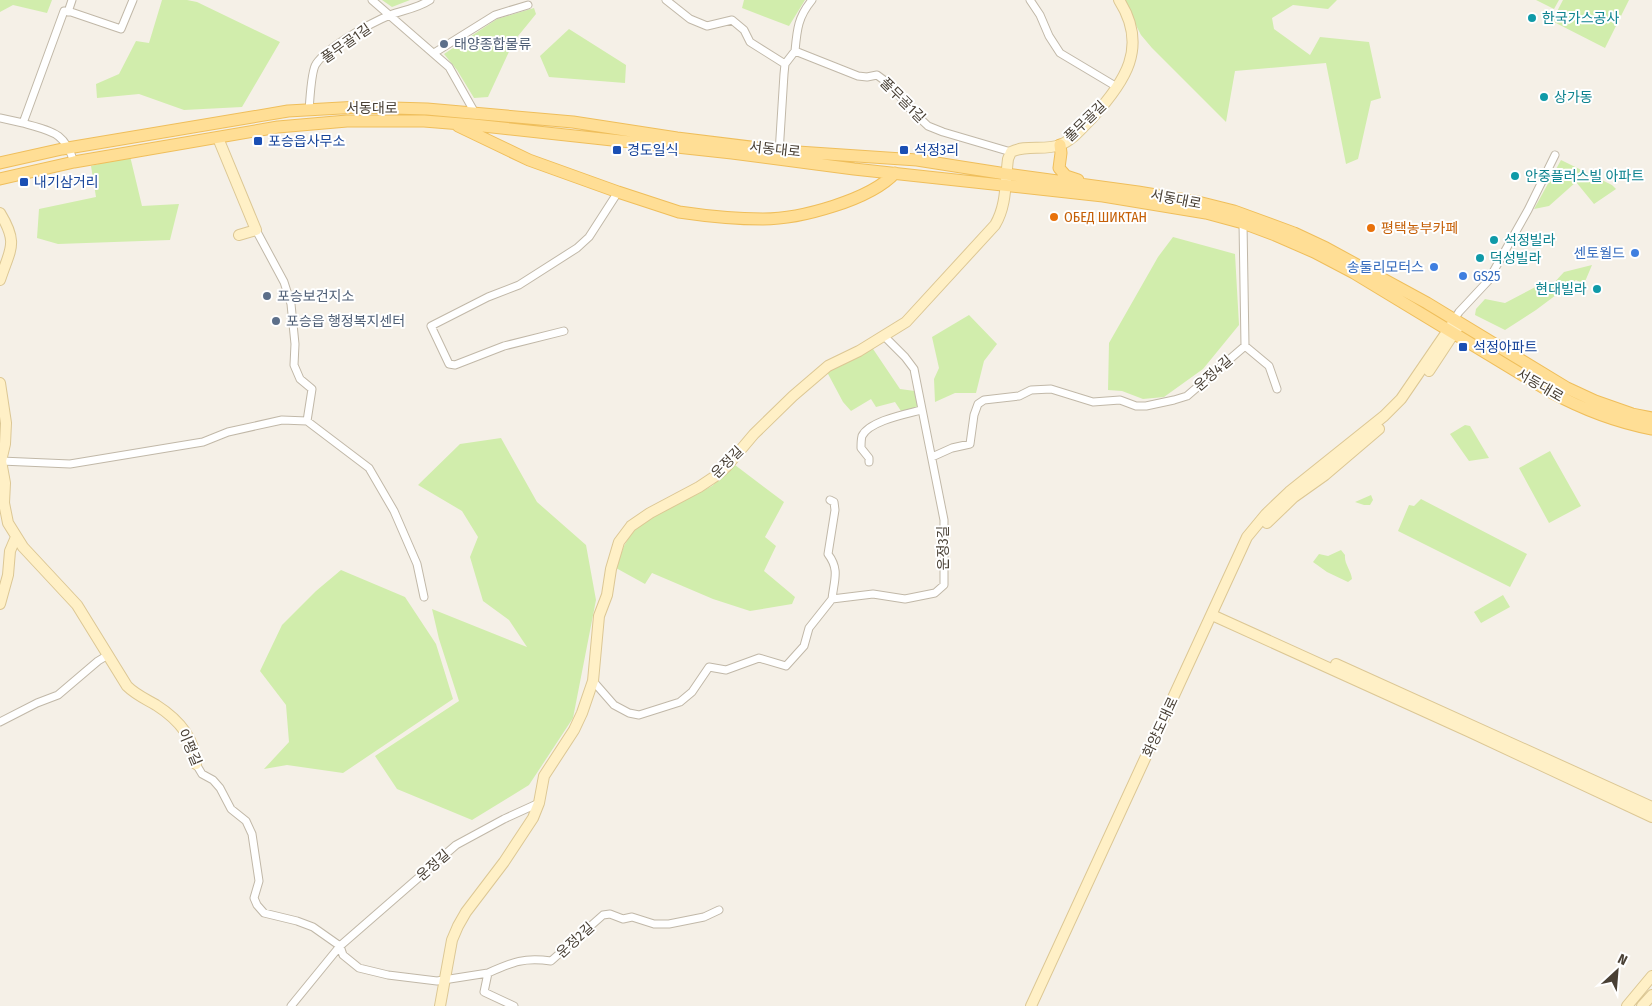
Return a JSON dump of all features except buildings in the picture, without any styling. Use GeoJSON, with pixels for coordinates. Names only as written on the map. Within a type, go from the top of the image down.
{"type":"FeatureCollection","features":[{"type":"Feature","properties":{"kind":"main road","name":"서동대로"},"geometry":{"type":"LineString","coordinates":[[0,163],[70,148],[288,111],[368,107],[427,109],[573,122],[895,173],[1084,184],[1198,202],[1234,211],[1294,233],[1326,248],[1454,327],[1549,392],[1570,403],[1621,422],[1652,429]]}},
{"type":"Feature","properties":{"kind":"main road","name":"서동대로"},"geometry":{"type":"LineString","coordinates":[[0,179],[74,162],[278,127],[347,121],[424,121],[732,153],[917,160],[1006,180],[1166,205],[1243,223],[1314,252],[1595,402],[1632,414],[1652,418]]}},
{"type":"Feature","properties":{"kind":"main road","name":"서동대로"},"geometry":{"type":"LineString","coordinates":[[452,124],[529,160],[679,212],[697,215],[765,219],[800,214],[846,203],[886,183],[895,173]]}},
{"type":"Feature","properties":{"kind":"main road"},"geometry":{"type":"LineString","coordinates":[[1060,145],[1059,168],[1066,176],[1084,184]]}},
{"type":"Feature","properties":{"kind":"street"},"geometry":{"type":"LineString","coordinates":[[68,12],[72,0]]}},
{"type":"Feature","properties":{"kind":"street"},"geometry":{"type":"LineString","coordinates":[[23,123],[64,11],[121,29],[133,0]]}},
{"type":"Feature","properties":{"kind":"street"},"geometry":{"type":"LineString","coordinates":[[372,0],[449,67],[475,113]]}},
{"type":"Feature","properties":{"kind":"street","name":"풀무골1길"},"geometry":{"type":"LineString","coordinates":[[309,110],[315,65],[331,50],[363,28],[391,15],[411,10],[430,0]]}},
{"type":"Feature","properties":{"kind":"street"},"geometry":{"type":"LineString","coordinates":[[666,0],[690,19],[707,26],[732,20],[744,30],[750,42],[785,64]]}},
{"type":"Feature","properties":{"kind":"street"},"geometry":{"type":"LineString","coordinates":[[779,155],[785,64],[795,51],[797,27],[802,12],[812,0]]}},
{"type":"Feature","properties":{"kind":"street","name":"풀무골길"},"geometry":{"type":"LineString","coordinates":[[1030,0],[1060,54],[1117,86]]}},
{"type":"Feature","properties":{"kind":"street","name":"풀무골길"},"geometry":{"type":"LineString","coordinates":[[1011,152],[1060,145],[1073,137],[1117,86],[1130,64],[1134,38],[1132,25],[1118,0]]}},
{"type":"Feature","properties":{"kind":"street"},"geometry":{"type":"LineString","coordinates":[[434,53],[495,15],[528,5]]}},
{"type":"Feature","properties":{"kind":"street","name":"풀무골1길"},"geometry":{"type":"LineString","coordinates":[[795,51],[858,76],[878,75],[892,86],[908,107],[928,126],[1011,152]]}},
{"type":"Feature","properties":{"kind":"street"},"geometry":{"type":"LineString","coordinates":[[0,118],[23,123],[61,136],[70,148],[74,162]]}},
{"type":"Feature","properties":{"kind":"street"},"geometry":{"type":"LineString","coordinates":[[213,123],[256,230],[284,282],[291,304],[295,344],[294,365],[300,379],[312,389],[307,421]]}},
{"type":"Feature","properties":{"kind":"street"},"geometry":{"type":"LineString","coordinates":[[1006,180],[1008,159],[1011,152]]}},
{"type":"Feature","properties":{"kind":"street"},"geometry":{"type":"LineString","coordinates":[[1454,327],[1459,312],[1488,281],[1528,210],[1555,155]]}},
{"type":"Feature","properties":{"kind":"street","name":"운정길"},"geometry":{"type":"LineString","coordinates":[[440,1006],[452,940],[466,912],[504,862],[533,818],[539,803],[544,776],[574,730],[582,713],[593,681],[599,616],[607,595],[611,569],[619,542],[631,526],[650,513],[700,487],[728,466],[754,434],[793,396],[828,366],[906,322],[995,225],[1004,206],[1006,180]]}},
{"type":"Feature","properties":{"kind":"street"},"geometry":{"type":"LineString","coordinates":[[564,330],[504,346],[455,365],[449,364],[431,326],[488,296],[519,284],[577,248],[589,236],[618,192]]}},
{"type":"Feature","properties":{"kind":"street"},"geometry":{"type":"LineString","coordinates":[[0,212],[8,225],[12,241],[10,254],[0,280]]}},
{"type":"Feature","properties":{"kind":"street","name":"운정4길"},"geometry":{"type":"LineString","coordinates":[[932,457],[952,448],[970,444],[974,415],[978,404],[984,400],[1008,399],[1030,390],[1051,389],[1093,402],[1120,400],[1136,406],[1146,406],[1187,396],[1245,346],[1243,223]]}},
{"type":"Feature","properties":{"kind":"street"},"geometry":{"type":"LineString","coordinates":[[239,235],[256,230]]}},
{"type":"Feature","properties":{"kind":"street","name":"화양도대로"},"geometry":{"type":"LineString","coordinates":[[1031,1006],[1252,540],[1294,497],[1401,399],[1454,327]]}},
{"type":"Feature","properties":{"kind":"street","name":"운정3길"},"geometry":{"type":"LineString","coordinates":[[832,599],[873,594],[905,599],[935,592],[944,585],[944,520],[914,369],[884,336]]}},
{"type":"Feature","properties":{"kind":"street"},"geometry":{"type":"LineString","coordinates":[[1245,346],[1268,366],[1277,389]]}},
{"type":"Feature","properties":{"kind":"street","name":"이평길"},"geometry":{"type":"LineString","coordinates":[[0,383],[6,422],[5,444],[1,462],[5,483],[4,503],[8,523],[23,547],[77,605],[127,686],[134,693],[173,717],[185,730],[196,754],[196,764],[202,774],[213,780],[220,788],[231,808],[246,822],[252,834],[259,881],[254,898],[257,905],[269,916],[297,921],[313,927],[340,946],[344,955],[359,968],[388,975],[444,981]]}},
{"type":"Feature","properties":{"kind":"street"},"geometry":{"type":"LineString","coordinates":[[869,462],[869,458],[861,448],[862,437],[867,430],[888,419],[921,410]]}},
{"type":"Feature","properties":{"kind":"street"},"geometry":{"type":"LineString","coordinates":[[1,462],[70,464],[203,442],[228,432],[282,420],[307,421],[369,468],[394,511],[417,564],[424,597]]}},
{"type":"Feature","properties":{"kind":"street"},"geometry":{"type":"LineString","coordinates":[[593,681],[614,705],[629,713],[638,715],[680,702],[692,692],[709,667],[726,670],[759,658],[786,666],[804,646],[809,628],[832,599],[836,570],[835,563],[828,554],[835,510],[834,502],[830,500]]}},
{"type":"Feature","properties":{"kind":"street"},"geometry":{"type":"LineString","coordinates":[[0,604],[8,574],[10,551],[16,537]]}},
{"type":"Feature","properties":{"kind":"street"},"geometry":{"type":"LineString","coordinates":[[1216,613],[1636,805],[1652,817]]}},
{"type":"Feature","properties":{"kind":"street","name":"화양도대로"},"geometry":{"type":"LineString","coordinates":[[1038,1006],[1216,613]]}},
{"type":"Feature","properties":{"kind":"street"},"geometry":{"type":"LineString","coordinates":[[0,722],[37,703],[58,695],[98,661],[108,655]]}},
{"type":"Feature","properties":{"kind":"street","name":"운정길"},"geometry":{"type":"LineString","coordinates":[[340,946],[456,845],[504,819],[539,803]]}},
{"type":"Feature","properties":{"kind":"street"},"geometry":{"type":"LineString","coordinates":[[1636,805],[1652,807]]}},
{"type":"Feature","properties":{"kind":"street","name":"운정2길"},"geometry":{"type":"LineString","coordinates":[[444,981],[488,973],[508,964],[527,959],[551,961],[603,915],[610,914],[623,919],[632,917],[654,924],[669,924],[704,917],[719,910]]}},
{"type":"Feature","properties":{"kind":"street"},"geometry":{"type":"LineString","coordinates":[[291,1006],[340,946]]}},
{"type":"Feature","properties":{"kind":"street"},"geometry":{"type":"LineString","coordinates":[[488,973],[484,992],[512,1006]]}},
{"type":"Feature","properties":{"kind":"street"},"geometry":{"type":"LineString","coordinates":[[1627,1006],[1652,976]]}},
{"type":"Feature","properties":{"kind":"street"},"geometry":{"type":"LineString","coordinates":[[1642,1006],[1652,995]]}},
{"type":"Feature","properties":{"kind":"green space"},"geometry":{"type":"Polygon","coordinates":[[[0,0],[52,0],[47,13],[13,5],[0,12],[0,0]]]}},
{"type":"Feature","properties":{"kind":"green space"},"geometry":{"type":"Polygon","coordinates":[[[162,0],[197,2],[280,42],[242,107],[184,110],[139,94],[97,98],[96,84],[119,74],[136,41],[149,43],[162,0]]]}},
{"type":"Feature","properties":{"kind":"green space"},"geometry":{"type":"Polygon","coordinates":[[[382,0],[410,0],[392,7],[382,0]]]}},
{"type":"Feature","properties":{"kind":"green space"},"geometry":{"type":"Polygon","coordinates":[[[744,0],[805,0],[789,26],[742,8],[744,0]]]}},
{"type":"Feature","properties":{"kind":"green space"},"geometry":{"type":"Polygon","coordinates":[[[1123,0],[1337,0],[1328,9],[1293,5],[1272,18],[1274,29],[1310,55],[1320,37],[1369,42],[1381,98],[1371,101],[1358,159],[1346,164],[1326,63],[1235,71],[1226,122],[1141,35],[1123,0]]]}},
{"type":"Feature","properties":{"kind":"green space"},"geometry":{"type":"Polygon","coordinates":[[[1536,0],[1559,0],[1554,9],[1536,0]]]}},
{"type":"Feature","properties":{"kind":"green space"},"geometry":{"type":"Polygon","coordinates":[[[1563,0],[1629,0],[1605,48],[1552,21],[1563,0]]]}},
{"type":"Feature","properties":{"kind":"green space"},"geometry":{"type":"Polygon","coordinates":[[[534,8],[536,14],[514,41],[488,97],[474,98],[457,70],[444,54],[497,19],[534,8]]]}},
{"type":"Feature","properties":{"kind":"green space"},"geometry":{"type":"Polygon","coordinates":[[[569,29],[626,65],[625,83],[549,77],[540,56],[569,29]]]}},
{"type":"Feature","properties":{"kind":"green space"},"geometry":{"type":"Polygon","coordinates":[[[130,156],[142,206],[179,204],[170,240],[58,244],[37,238],[39,209],[96,197],[91,166],[130,156]]]}},
{"type":"Feature","properties":{"kind":"green space"},"geometry":{"type":"Polygon","coordinates":[[[1561,160],[1612,185],[1616,189],[1594,204],[1576,182],[1549,206],[1534,209],[1561,160]]]}},
{"type":"Feature","properties":{"kind":"green space"},"geometry":{"type":"Polygon","coordinates":[[[1173,237],[1235,254],[1239,325],[1203,369],[1164,397],[1143,399],[1122,391],[1108,390],[1109,343],[1158,257],[1173,237]]]}},
{"type":"Feature","properties":{"kind":"green space"},"geometry":{"type":"Polygon","coordinates":[[[1592,265],[1584,284],[1576,280],[1505,330],[1475,315],[1476,309],[1485,299],[1505,303],[1543,283],[1552,285],[1564,272],[1592,265]]]}},
{"type":"Feature","properties":{"kind":"green space"},"geometry":{"type":"Polygon","coordinates":[[[969,315],[997,344],[984,361],[976,393],[955,393],[935,402],[934,379],[939,368],[932,337],[969,315]]]}},
{"type":"Feature","properties":{"kind":"green space"},"geometry":{"type":"Polygon","coordinates":[[[867,340],[900,389],[915,391],[918,407],[901,411],[895,402],[876,407],[871,399],[851,411],[843,402],[827,372],[867,340]]]}},
{"type":"Feature","properties":{"kind":"green space"},"geometry":{"type":"Polygon","coordinates":[[[1465,425],[1470,426],[1489,458],[1469,461],[1450,434],[1465,425]]]}},
{"type":"Feature","properties":{"kind":"green space"},"geometry":{"type":"Polygon","coordinates":[[[501,438],[537,502],[586,545],[596,600],[573,718],[529,785],[472,820],[397,789],[375,756],[459,701],[439,639],[432,609],[527,647],[509,620],[483,601],[470,557],[478,537],[462,511],[418,485],[460,444],[501,438]]]}},
{"type":"Feature","properties":{"kind":"green space"},"geometry":{"type":"Polygon","coordinates":[[[1550,451],[1581,506],[1549,523],[1519,468],[1550,451]]]}},
{"type":"Feature","properties":{"kind":"green space"},"geometry":{"type":"Polygon","coordinates":[[[735,465],[784,502],[765,537],[776,546],[764,571],[795,597],[792,604],[750,611],[713,599],[652,573],[645,584],[616,568],[624,546],[634,529],[658,514],[712,486],[735,465]]]}},
{"type":"Feature","properties":{"kind":"green space"},"geometry":{"type":"Polygon","coordinates":[[[1371,495],[1373,500],[1370,505],[1355,502],[1371,495]]]}},
{"type":"Feature","properties":{"kind":"green space"},"geometry":{"type":"Polygon","coordinates":[[[1421,499],[1527,554],[1510,587],[1398,531],[1409,505],[1414,506],[1421,499]]]}},
{"type":"Feature","properties":{"kind":"green space"},"geometry":{"type":"Polygon","coordinates":[[[1341,550],[1345,555],[1352,579],[1348,582],[1327,572],[1313,562],[1319,554],[1328,556],[1341,550]]]}},
{"type":"Feature","properties":{"kind":"green space"},"geometry":{"type":"Polygon","coordinates":[[[341,570],[405,597],[436,644],[453,699],[343,773],[287,765],[264,769],[289,742],[286,705],[260,671],[282,625],[316,591],[341,570]]]}},
{"type":"Feature","properties":{"kind":"green space"},"geometry":{"type":"Polygon","coordinates":[[[1503,595],[1510,607],[1481,623],[1474,612],[1503,595]]]}},
{"type":"Feature","properties":{"kind":"place","name":"한국가스공사"},"geometry":{"type":"Point","coordinates":[1532,18]}},
{"type":"Feature","properties":{"kind":"place","name":"태양종합물류"},"geometry":{"type":"Point","coordinates":[444,44]}},
{"type":"Feature","properties":{"kind":"place","name":"상가동"},"geometry":{"type":"Point","coordinates":[1544,97]}},
{"type":"Feature","properties":{"kind":"place","name":"포승읍사무소"},"geometry":{"type":"Point","coordinates":[258,141]}},
{"type":"Feature","properties":{"kind":"place","name":"경도일식"},"geometry":{"type":"Point","coordinates":[617,150]}},
{"type":"Feature","properties":{"kind":"place","name":"석정3리"},"geometry":{"type":"Point","coordinates":[904,150]}},
{"type":"Feature","properties":{"kind":"place","name":"안중플러스빌 아파트"},"geometry":{"type":"Point","coordinates":[1515,176]}},
{"type":"Feature","properties":{"kind":"place","name":"내기삼거리"},"geometry":{"type":"Point","coordinates":[24,182]}},
{"type":"Feature","properties":{"kind":"place","name":"ОБЕД ШИКТАН"},"geometry":{"type":"Point","coordinates":[1054,217]}},
{"type":"Feature","properties":{"kind":"place","name":"평택농부카페"},"geometry":{"type":"Point","coordinates":[1371,228]}},
{"type":"Feature","properties":{"kind":"place","name":"석정빌라"},"geometry":{"type":"Point","coordinates":[1494,240]}},
{"type":"Feature","properties":{"kind":"place","name":"센토월드"},"geometry":{"type":"Point","coordinates":[1635,253]}},
{"type":"Feature","properties":{"kind":"place","name":"덕성빌라"},"geometry":{"type":"Point","coordinates":[1480,258]}},
{"type":"Feature","properties":{"kind":"place","name":"송둘리모터스"},"geometry":{"type":"Point","coordinates":[1434,267]}},
{"type":"Feature","properties":{"kind":"place","name":"GS25"},"geometry":{"type":"Point","coordinates":[1463,276]}},
{"type":"Feature","properties":{"kind":"place","name":"현대빌라"},"geometry":{"type":"Point","coordinates":[1597,289]}},
{"type":"Feature","properties":{"kind":"place","name":"포승보건지소"},"geometry":{"type":"Point","coordinates":[267,296]}},
{"type":"Feature","properties":{"kind":"place","name":"포승읍 행정복지센터"},"geometry":{"type":"Point","coordinates":[276,321]}},
{"type":"Feature","properties":{"kind":"place","name":"석정아파트"},"geometry":{"type":"Point","coordinates":[1463,347]}}]}
